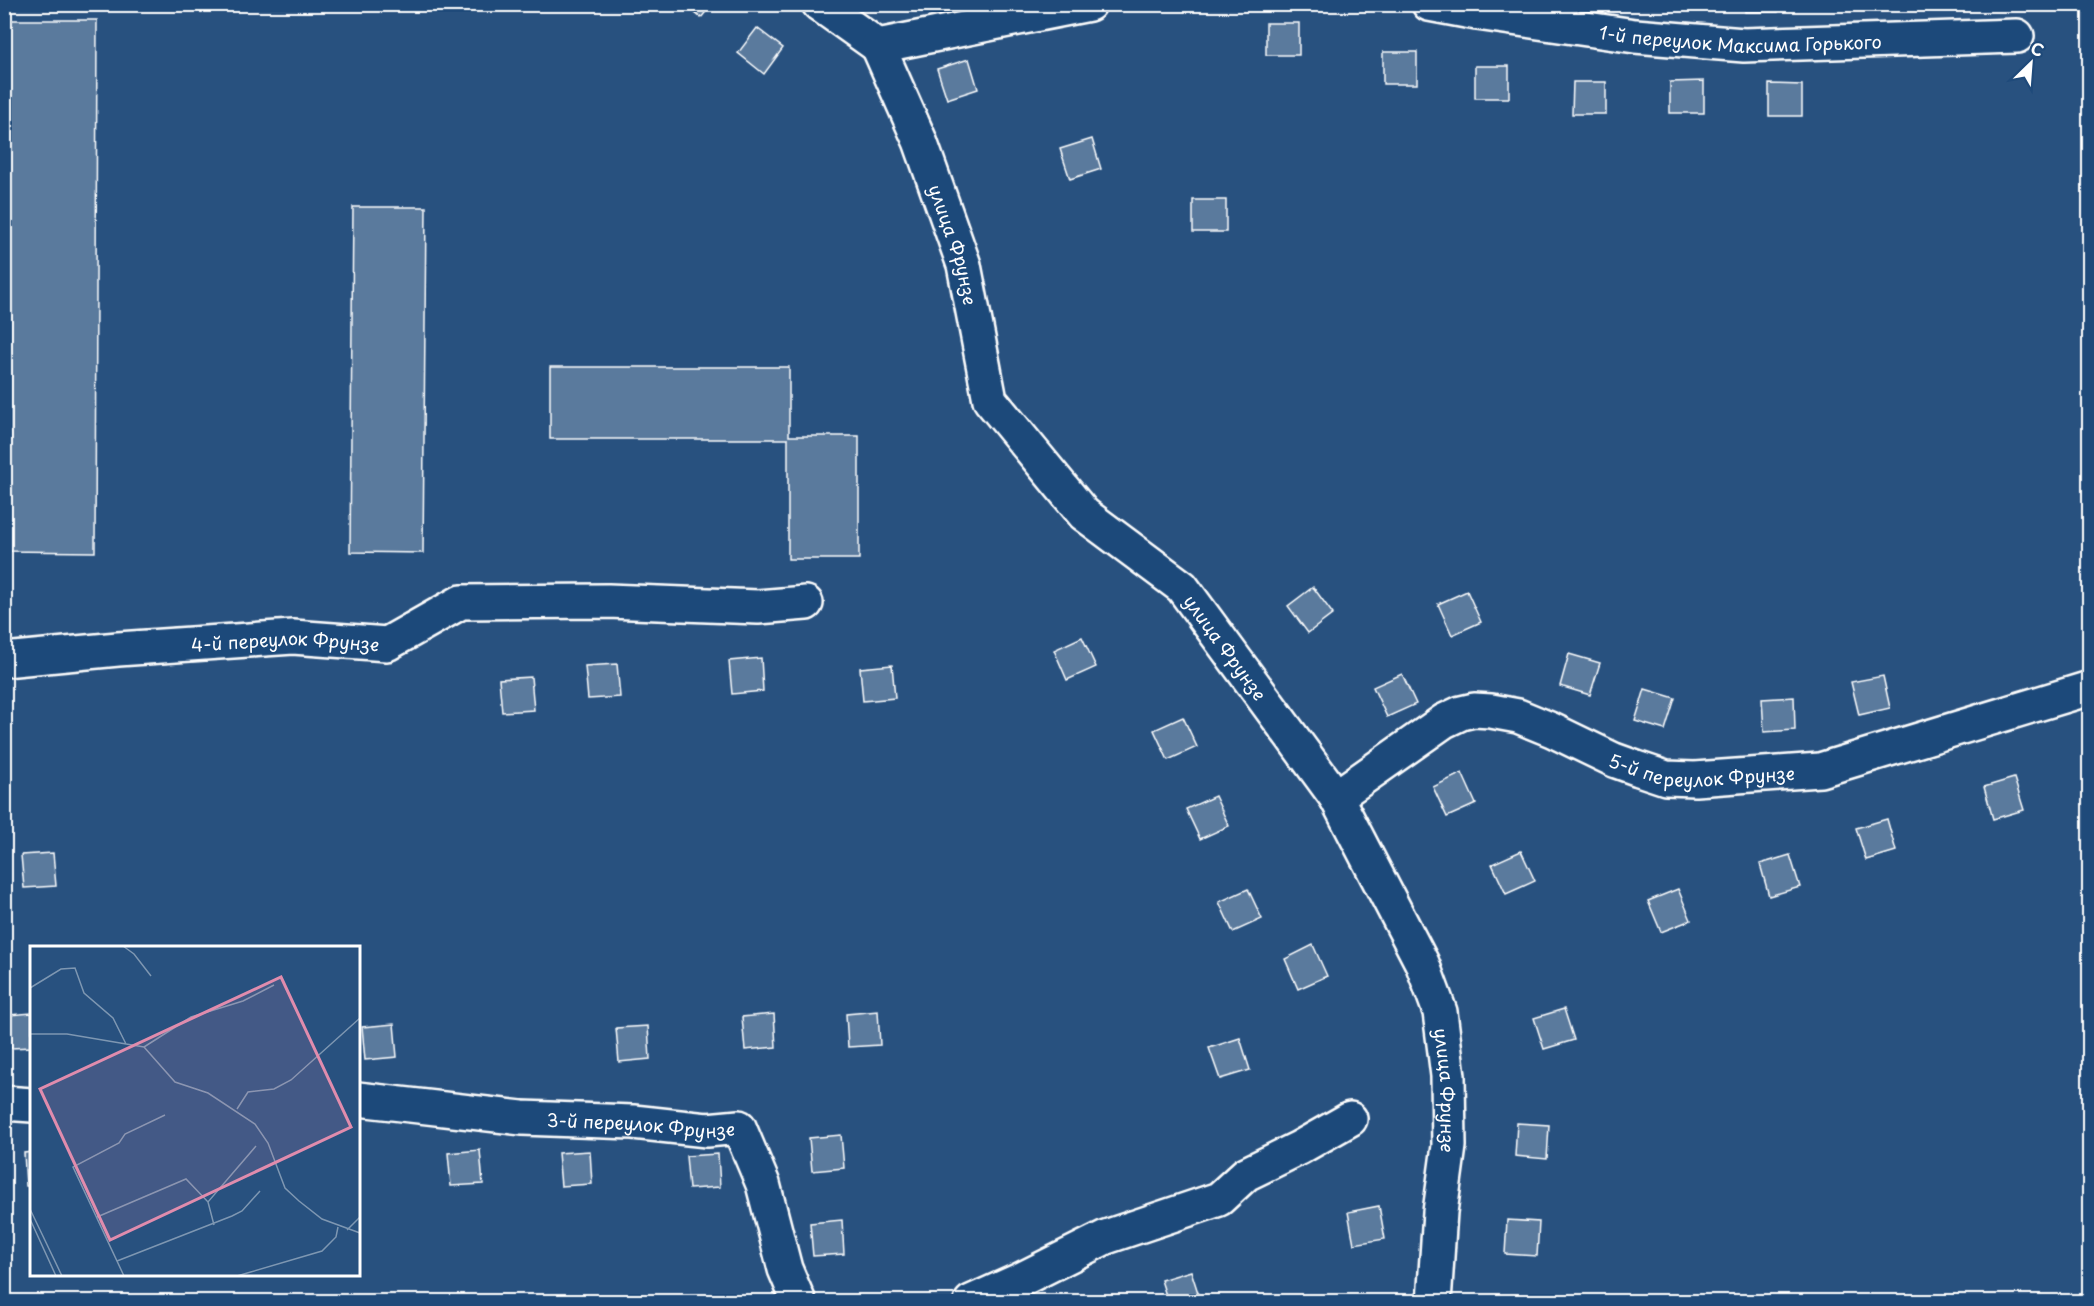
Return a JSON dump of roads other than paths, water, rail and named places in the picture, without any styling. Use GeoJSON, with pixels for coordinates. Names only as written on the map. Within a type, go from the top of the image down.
{"type":"FeatureCollection","features":[{"type":"Feature","properties":{"kind":"street"},"geometry":{"type":"LineString","coordinates":[[819,4],[878,46],[1089,4]]}},
{"type":"Feature","properties":{"kind":"street","name":"1-й переулок Максима Горького"},"geometry":{"type":"LineString","coordinates":[[1429,4],[1477,14],[1635,36],[1743,45],[2017,36]]}},
{"type":"Feature","properties":{"kind":"street","name":"улица Фрунзе"},"geometry":{"type":"LineString","coordinates":[[878,46],[920,141],[964,265],[990,400],[1084,514],[1182,587],[1336,797],[1422,963],[1440,1012],[1448,1076],[1449,1146],[1440,1212],[1434,1302]]}},
{"type":"Feature","properties":{"kind":"street","name":"4-й переулок Фрунзе"},"geometry":{"type":"LineString","coordinates":[[4,660],[293,637],[387,644],[461,602],[608,601],[758,607],[806,603]]}},
{"type":"Feature","properties":{"kind":"street","name":"5-й переулок Фрунзе"},"geometry":{"type":"LineString","coordinates":[[1336,797],[1444,721],[1461,713],[1474,711],[1491,711],[1518,716],[1630,766],[1666,778],[1695,779],[1820,770],[2090,688]]}},
{"type":"Feature","properties":{"kind":"street","name":"3-й переулок Фрунзе"},"geometry":{"type":"LineString","coordinates":[[360,1099],[522,1118],[633,1122],[707,1130],[739,1127],[763,1185],[786,1269],[799,1302]]}},
{"type":"Feature","properties":{"kind":"street"},"geometry":{"type":"LineString","coordinates":[[4,1103],[30,1105]]}},
{"type":"Feature","properties":{"kind":"street"},"geometry":{"type":"LineString","coordinates":[[971,1302],[1106,1237],[1219,1199],[1246,1174],[1350,1119]]}}]}
